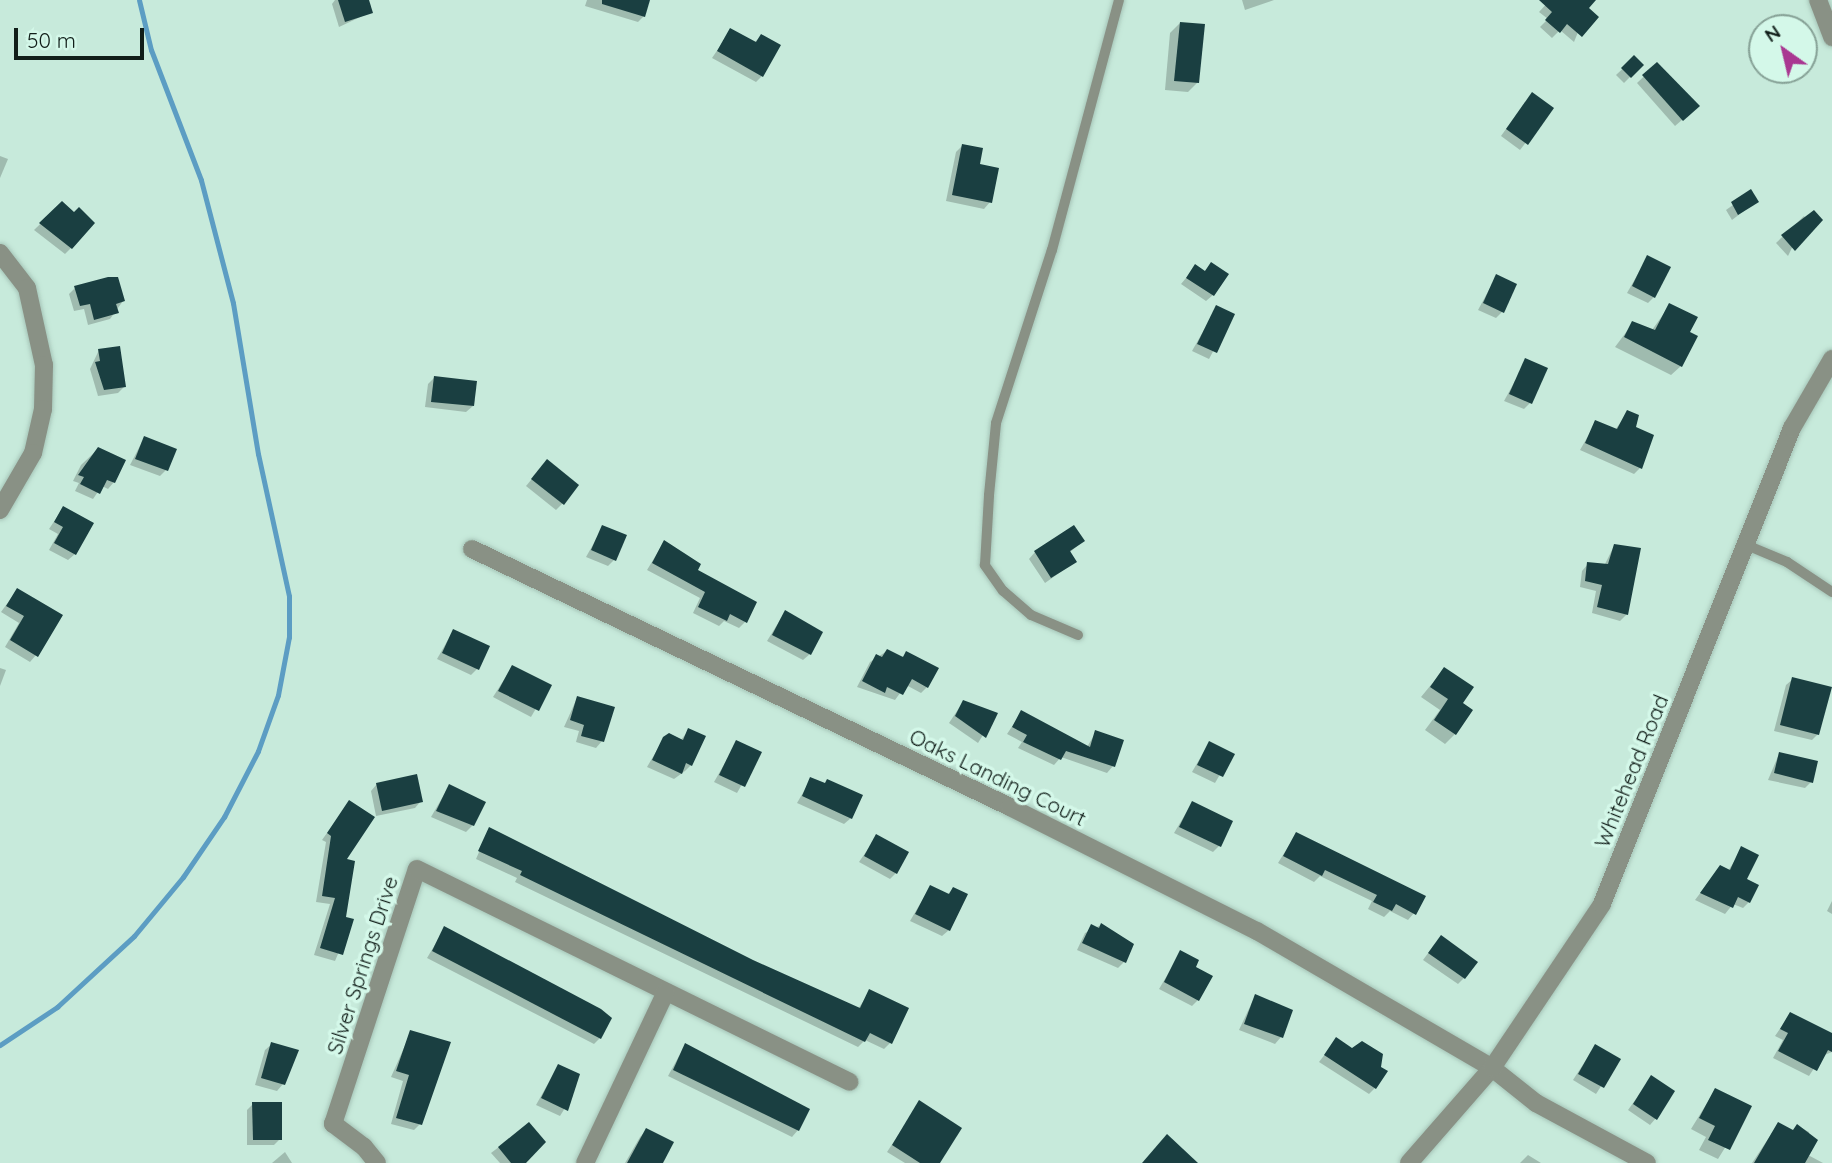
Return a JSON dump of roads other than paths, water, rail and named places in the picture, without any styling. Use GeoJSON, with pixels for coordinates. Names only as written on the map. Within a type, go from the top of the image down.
{"type":"FeatureCollection","features":[{"type":"Feature","properties":{"kind":"street"},"geometry":{"type":"LineString","coordinates":[[1818,0],[1832,37]]}},
{"type":"Feature","properties":{"kind":"street"},"geometry":{"type":"LineString","coordinates":[[0,253],[27,288],[44,365],[43,409],[33,453],[0,510]]}},
{"type":"Feature","properties":{"kind":"street","name":"Whitehead Road"},"geometry":{"type":"LineString","coordinates":[[1409,1163],[1492,1068],[1602,904],[1791,428],[1832,359]]}},
{"type":"Feature","properties":{"kind":"street","name":"Oaks Landing Court"},"geometry":{"type":"LineString","coordinates":[[472,549],[1010,807],[1257,931],[1492,1068],[1607,1154],[1647,1163]]}},
{"type":"Feature","properties":{"kind":"street","name":"Silver Springs Drive"},"geometry":{"type":"LineString","coordinates":[[377,1163],[364,1147],[333,1124],[417,869],[849,1082]]}},
{"type":"Feature","properties":{"kind":"street"},"geometry":{"type":"LineString","coordinates":[[585,1163],[666,992]]}},
{"type":"Feature","properties":{"kind":"lane"},"geometry":{"type":"LineString","coordinates":[[1079,635],[1031,615],[1003,591],[985,565],[989,495],[996,423],[1052,250],[1119,0]]}},
{"type":"Feature","properties":{"kind":"lane"},"geometry":{"type":"LineString","coordinates":[[1744,544],[1787,562],[1832,592]]}},
{"type":"Feature","properties":{"kind":"waterway"},"geometry":{"type":"LineString","coordinates":[[0,1045],[57,1007],[134,936],[183,877],[224,817],[258,751],[278,695],[289,637],[289,596],[258,454],[233,303],[201,180],[151,50],[139,0]]}}]}
